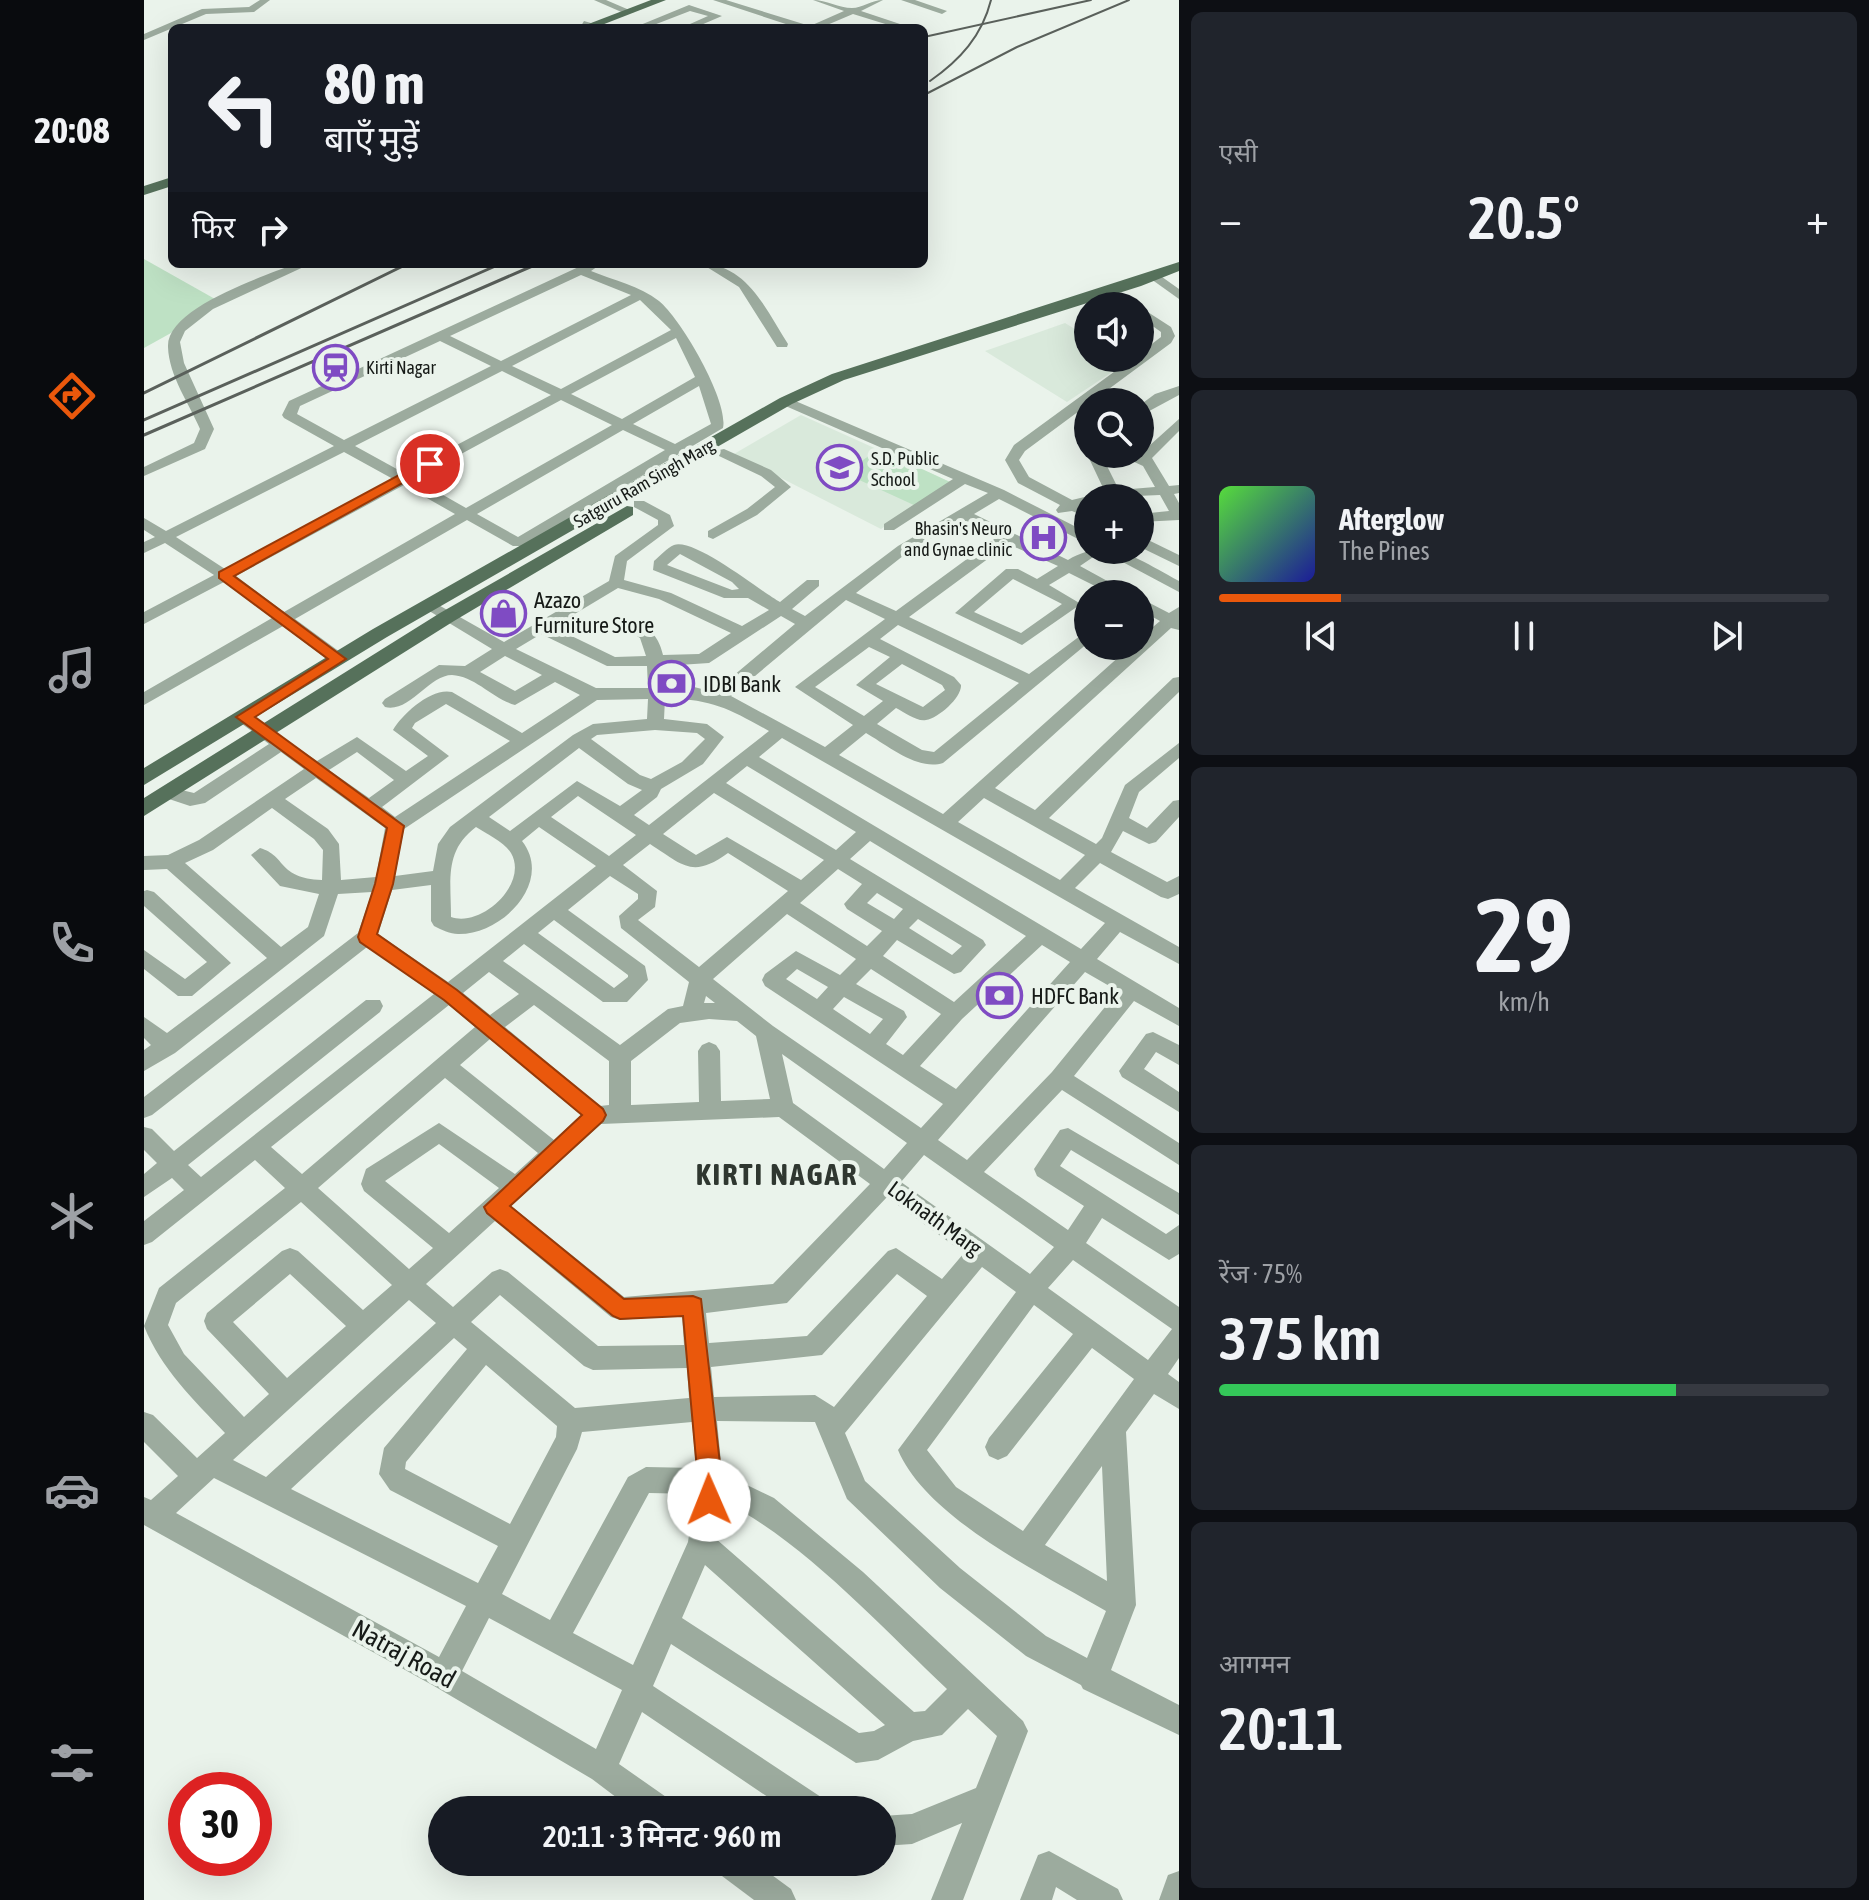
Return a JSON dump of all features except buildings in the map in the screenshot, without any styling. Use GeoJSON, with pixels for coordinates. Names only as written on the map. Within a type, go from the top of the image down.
{"type":"FeatureCollection","features":[{"type":"Feature","properties":{"kind":"main road"},"geometry":{"type":"LineString","coordinates":[[592,24],[648,0]]}},
{"type":"Feature","properties":{"kind":"main road"},"geometry":{"type":"LineString","coordinates":[[630,9],[661,0]]}},
{"type":"Feature","properties":{"kind":"main road"},"geometry":{"type":"LineString","coordinates":[[589,24],[605,8],[605,1]]}},
{"type":"Feature","properties":{"kind":"main road"},"geometry":{"type":"LineString","coordinates":[[144,188],[168,179]]}},
{"type":"Feature","properties":{"kind":"main road","name":"Satguru Ram Singh Marg"},"geometry":{"type":"LineString","coordinates":[[1141,292],[1179,266]]}},
{"type":"Feature","properties":{"kind":"main road","name":"Satguru Ram Singh Marg"},"geometry":{"type":"LineString","coordinates":[[144,808],[274,738],[447,617],[724,453],[838,377],[1179,276]]}},
{"type":"Feature","properties":{"kind":"main road","name":"Satguru Ram Singh Marg"},"geometry":{"type":"LineString","coordinates":[[144,778],[523,546],[794,404],[1074,312]]}},
{"type":"Feature","properties":{"kind":"street"},"geometry":{"type":"LineString","coordinates":[[717,0],[797,24]]}},
{"type":"Feature","properties":{"kind":"street"},"geometry":{"type":"LineString","coordinates":[[817,0],[895,24]]}},
{"type":"Feature","properties":{"kind":"street"},"geometry":{"type":"LineString","coordinates":[[820,24],[879,0]]}},
{"type":"Feature","properties":{"kind":"street"},"geometry":{"type":"LineString","coordinates":[[905,0],[942,11]]}},
{"type":"Feature","properties":{"kind":"street"},"geometry":{"type":"LineString","coordinates":[[605,1],[630,9]]}},
{"type":"Feature","properties":{"kind":"street"},"geometry":{"type":"LineString","coordinates":[[174,24],[205,11],[263,3]]}},
{"type":"Feature","properties":{"kind":"street"},"geometry":{"type":"LineString","coordinates":[[648,24],[690,7],[717,16]]}},
{"type":"Feature","properties":{"kind":"street"},"geometry":{"type":"LineString","coordinates":[[700,24],[740,7]]}},
{"type":"Feature","properties":{"kind":"street"},"geometry":{"type":"LineString","coordinates":[[144,37],[168,27]]}},
{"type":"Feature","properties":{"kind":"street"},"geometry":{"type":"LineString","coordinates":[[144,479],[214,444],[214,428],[181,355],[189,328],[234,295],[295,268]]}},
{"type":"Feature","properties":{"kind":"street"},"geometry":{"type":"LineString","coordinates":[[581,271],[654,304],[677,332],[702,379],[718,425],[523,546],[346,444],[289,415],[294,404],[587,268]]}},
{"type":"Feature","properties":{"kind":"street"},"geometry":{"type":"LineString","coordinates":[[715,268],[744,285],[782,344]]}},
{"type":"Feature","properties":{"kind":"street"},"geometry":{"type":"LineString","coordinates":[[1159,280],[1179,295]]}},
{"type":"Feature","properties":{"kind":"street"},"geometry":{"type":"LineString","coordinates":[[144,548],[638,296]]}},
{"type":"Feature","properties":{"kind":"street"},"geometry":{"type":"LineString","coordinates":[[1154,322],[1168,332],[1166,340],[1154,349]]}},
{"type":"Feature","properties":{"kind":"street"},"geometry":{"type":"LineString","coordinates":[[144,619],[677,332]]}},
{"type":"Feature","properties":{"kind":"street"},"geometry":{"type":"LineString","coordinates":[[442,337],[676,450]]}},
{"type":"Feature","properties":{"kind":"street"},"geometry":{"type":"LineString","coordinates":[[1074,507],[1023,480],[1012,460],[1019,448],[1122,372]]}},
{"type":"Feature","properties":{"kind":"street"},"geometry":{"type":"LineString","coordinates":[[144,699],[702,379]]}},
{"type":"Feature","properties":{"kind":"street"},"geometry":{"type":"LineString","coordinates":[[1154,402],[1179,390]]}},
{"type":"Feature","properties":{"kind":"street"},"geometry":{"type":"LineString","coordinates":[[1160,397],[1179,404]]}},
{"type":"Feature","properties":{"kind":"street"},"geometry":{"type":"LineString","coordinates":[[794,404],[999,493],[1074,531]]}},
{"type":"Feature","properties":{"kind":"street"},"geometry":{"type":"LineString","coordinates":[[1154,448],[1179,423]]}},
{"type":"Feature","properties":{"kind":"street"},"geometry":{"type":"LineString","coordinates":[[144,472],[200,446],[214,428]]}},
{"type":"Feature","properties":{"kind":"street"},"geometry":{"type":"LineString","coordinates":[[713,534],[752,512],[784,487],[766,473],[724,453]]}},
{"type":"Feature","properties":{"kind":"street"},"geometry":{"type":"LineString","coordinates":[[1151,468],[1171,490],[1179,515],[1154,517]]}},
{"type":"Feature","properties":{"kind":"street"},"geometry":{"type":"LineString","coordinates":[[889,527],[964,478]]}},
{"type":"Feature","properties":{"kind":"street"},"geometry":{"type":"LineString","coordinates":[[719,697],[806,623],[903,549],[999,493]]}},
{"type":"Feature","properties":{"kind":"street"},"geometry":{"type":"LineString","coordinates":[[1052,519],[1074,503]]}},
{"type":"Feature","properties":{"kind":"street"},"geometry":{"type":"LineString","coordinates":[[616,583],[620,559],[666,526],[665,518],[639,504]]}},
{"type":"Feature","properties":{"kind":"street"},"geometry":{"type":"LineString","coordinates":[[963,514],[1097,580]]}},
{"type":"Feature","properties":{"kind":"street"},"geometry":{"type":"LineString","coordinates":[[144,523],[224,575],[338,659]]}},
{"type":"Feature","properties":{"kind":"street"},"geometry":{"type":"LineString","coordinates":[[1010,538],[803,687],[917,755],[937,759],[1074,647]]}},
{"type":"Feature","properties":{"kind":"street"},"geometry":{"type":"LineString","coordinates":[[1154,548],[1179,561]]}},
{"type":"Feature","properties":{"kind":"street"},"geometry":{"type":"LineString","coordinates":[[751,593],[730,595],[659,567],[659,564],[677,549],[682,549],[738,579],[751,593],[806,623]]}},
{"type":"Feature","properties":{"kind":"street"},"geometry":{"type":"LineString","coordinates":[[1040,584],[1074,563]]}},
{"type":"Feature","properties":{"kind":"street"},"geometry":{"type":"LineString","coordinates":[[1135,564],[1179,587]]}},
{"type":"Feature","properties":{"kind":"street"},"geometry":{"type":"LineString","coordinates":[[1012,572],[1040,584],[1073,604],[1022,640],[963,613],[1012,572]]}},
{"type":"Feature","properties":{"kind":"street"},"geometry":{"type":"LineString","coordinates":[[468,672],[502,648],[616,583],[642,588],[685,604],[738,628],[737,636]]}},
{"type":"Feature","properties":{"kind":"street"},"geometry":{"type":"LineString","coordinates":[[540,627],[607,661],[653,663],[703,659],[782,609],[813,583]]}},
{"type":"Feature","properties":{"kind":"street"},"geometry":{"type":"LineString","coordinates":[[844,593],[1031,682]]}},
{"type":"Feature","properties":{"kind":"street"},"geometry":{"type":"LineString","coordinates":[[429,606],[502,648],[593,694],[719,697],[947,821],[1179,956]]}},
{"type":"Feature","properties":{"kind":"street"},"geometry":{"type":"LineString","coordinates":[[947,821],[1176,619],[1154,609]]}},
{"type":"Feature","properties":{"kind":"street"},"geometry":{"type":"LineString","coordinates":[[625,623],[650,637],[657,694],[655,724]]}},
{"type":"Feature","properties":{"kind":"street"},"geometry":{"type":"LineString","coordinates":[[871,641],[901,657],[954,688],[924,715],[864,685],[901,657]]}},
{"type":"Feature","properties":{"kind":"street"},"geometry":{"type":"LineString","coordinates":[[391,703],[445,669],[468,672],[515,699],[554,675]]}},
{"type":"Feature","properties":{"kind":"street"},"geometry":{"type":"LineString","coordinates":[[1036,820],[1179,682]]}},
{"type":"Feature","properties":{"kind":"street"},"geometry":{"type":"LineString","coordinates":[[144,1109],[367,937],[384,884],[395,826],[593,694]]}},
{"type":"Feature","properties":{"kind":"street"},"geometry":{"type":"LineString","coordinates":[[472,776],[402,730],[408,719],[446,696],[524,742]]}},
{"type":"Feature","properties":{"kind":"street"},"geometry":{"type":"LineString","coordinates":[[827,755],[893,702]]}},
{"type":"Feature","properties":{"kind":"street"},"geometry":{"type":"LineString","coordinates":[[244,717],[395,826]]}},
{"type":"Feature","properties":{"kind":"street"},"geometry":{"type":"LineString","coordinates":[[475,817],[509,841],[522,858],[525,871],[521,884],[508,902],[484,920],[461,928],[444,924],[440,910],[441,877],[447,844],[475,817],[579,739],[593,730],[655,724],[701,728],[715,737],[710,746],[690,762],[652,785],[634,780],[579,739]]}},
{"type":"Feature","properties":{"kind":"street"},"geometry":{"type":"LineString","coordinates":[[144,1235],[451,995],[782,729]]}},
{"type":"Feature","properties":{"kind":"street"},"geometry":{"type":"LineString","coordinates":[[144,863],[171,862],[206,845],[357,743],[406,780]]}},
{"type":"Feature","properties":{"kind":"street"},"geometry":{"type":"LineString","coordinates":[[1064,888],[1110,841],[1131,789],[1179,749]]}},
{"type":"Feature","properties":{"kind":"street"},"geometry":{"type":"LineString","coordinates":[[369,807],[440,756]]}},
{"type":"Feature","properties":{"kind":"street"},"geometry":{"type":"LineString","coordinates":[[747,758],[1179,1018]]}},
{"type":"Feature","properties":{"kind":"street"},"geometry":{"type":"LineString","coordinates":[[620,816],[651,793],[652,785]]}},
{"type":"Feature","properties":{"kind":"street"},"geometry":{"type":"LineString","coordinates":[[715,785],[837,859],[876,883],[976,945],[954,966],[854,904],[876,883]]}},
{"type":"Feature","properties":{"kind":"street"},"geometry":{"type":"LineString","coordinates":[[509,841],[577,787],[650,837],[696,863],[727,844],[870,958],[955,1013]]}},
{"type":"Feature","properties":{"kind":"street"},"geometry":{"type":"LineString","coordinates":[[982,789],[1097,854],[1175,891]]}},
{"type":"Feature","properties":{"kind":"street"},"geometry":{"type":"LineString","coordinates":[[144,1062],[168,1047],[279,957],[317,931],[331,885],[333,857],[329,842],[272,799]]}},
{"type":"Feature","properties":{"kind":"street"},"geometry":{"type":"LineString","coordinates":[[1118,820],[1149,837],[1179,806]]}},
{"type":"Feature","properties":{"kind":"street"},"geometry":{"type":"LineString","coordinates":[[539,818],[613,866],[649,894],[648,902],[629,916],[628,923],[766,1032],[1179,1321]]}},
{"type":"Feature","properties":{"kind":"street"},"geometry":{"type":"LineString","coordinates":[[691,1013],[700,978],[870,831]]}},
{"type":"Feature","properties":{"kind":"street"},"geometry":{"type":"LineString","coordinates":[[260,855],[288,881],[300,886],[384,884],[441,877]]}},
{"type":"Feature","properties":{"kind":"street"},"geometry":{"type":"LineString","coordinates":[[171,862],[279,957]]}},
{"type":"Feature","properties":{"kind":"street"},"geometry":{"type":"LineString","coordinates":[[144,899],[147,897],[221,963],[185,990],[144,958]]}},
{"type":"Feature","properties":{"kind":"street"},"geometry":{"type":"LineString","coordinates":[[819,1010],[916,908]]}},
{"type":"Feature","properties":{"kind":"street"},"geometry":{"type":"LineString","coordinates":[[526,935],[610,996],[620,996],[638,980],[638,972],[556,911]]}},
{"type":"Feature","properties":{"kind":"street"},"geometry":{"type":"LineString","coordinates":[[495,1207],[620,1309],[693,1306],[779,1295],[886,1183],[1119,920]]}},
{"type":"Feature","properties":{"kind":"street"},"geometry":{"type":"LineString","coordinates":[[905,1068],[955,1013],[1041,934]]}},
{"type":"Feature","properties":{"kind":"street"},"geometry":{"type":"LineString","coordinates":[[367,937],[451,995],[608,1114]]}},
{"type":"Feature","properties":{"kind":"street"},"geometry":{"type":"LineString","coordinates":[[872,1046],[897,1017],[796,959],[772,980],[819,1010],[872,1046],[905,1068],[957,1102]]}},
{"type":"Feature","properties":{"kind":"street"},"geometry":{"type":"LineString","coordinates":[[491,963],[620,1057]]}},
{"type":"Feature","properties":{"kind":"street"},"geometry":{"type":"LineString","coordinates":[[969,1173],[1060,1078],[1132,989]]}},
{"type":"Feature","properties":{"kind":"street"},"geometry":{"type":"LineString","coordinates":[[243,1434],[175,1362],[156,1326],[167,1296],[302,1188],[490,1027],[534,994]]}},
{"type":"Feature","properties":{"kind":"street"},"geometry":{"type":"LineString","coordinates":[[144,1187],[373,1006]]}},
{"type":"Feature","properties":{"kind":"street"},"geometry":{"type":"LineString","coordinates":[[608,1114],[620,1057],[675,1015],[743,1013]]}},
{"type":"Feature","properties":{"kind":"street"},"geometry":{"type":"LineString","coordinates":[[144,1025],[168,1047]]}},
{"type":"Feature","properties":{"kind":"street"},"geometry":{"type":"LineString","coordinates":[[149,1512],[204,1470],[554,1153],[608,1114],[783,1108],[766,1032]]}},
{"type":"Feature","properties":{"kind":"street"},"geometry":{"type":"LineString","coordinates":[[1179,1056],[1153,1040],[1130,1071],[1179,1103]]}},
{"type":"Feature","properties":{"kind":"street"},"geometry":{"type":"LineString","coordinates":[[709,1051],[710,1110]]}},
{"type":"Feature","properties":{"kind":"street"},"geometry":{"type":"LineString","coordinates":[[444,1065],[554,1153]]}},
{"type":"Feature","properties":{"kind":"street"},"geometry":{"type":"LineString","coordinates":[[1060,1078],[1179,1155]]}},
{"type":"Feature","properties":{"kind":"street","name":"Loknath Marg"},"geometry":{"type":"LineString","coordinates":[[783,1108],[1179,1397]]}},
{"type":"Feature","properties":{"kind":"street"},"geometry":{"type":"LineString","coordinates":[[450,1248],[372,1184],[374,1176],[439,1132],[516,1188]]}},
{"type":"Feature","properties":{"kind":"street"},"geometry":{"type":"LineString","coordinates":[[144,1136],[200,1191]]}},
{"type":"Feature","properties":{"kind":"street"},"geometry":{"type":"LineString","coordinates":[[1179,1205],[1068,1137],[1045,1169],[1169,1249],[1179,1235]]}},
{"type":"Feature","properties":{"kind":"street"},"geometry":{"type":"LineString","coordinates":[[256,1147],[409,1285],[571,1421],[702,1409],[811,1406],[824,1413],[856,1490],[950,1578],[1036,1646],[1093,1679],[1179,1721]]}},
{"type":"Feature","properties":{"kind":"street"},"geometry":{"type":"LineString","coordinates":[[1098,1204],[1072,1244],[1032,1289],[911,1450],[947,1496],[1026,1549],[1122,1605]]}},
{"type":"Feature","properties":{"kind":"street"},"geometry":{"type":"LineString","coordinates":[[832,1429],[980,1251]]}},
{"type":"Feature","properties":{"kind":"street"},"geometry":{"type":"LineString","coordinates":[[287,1395],[216,1321],[290,1259],[363,1326]]}},
{"type":"Feature","properties":{"kind":"street"},"geometry":{"type":"LineString","coordinates":[[269,1492],[500,1280],[593,1358],[697,1356],[813,1347],[896,1259],[944,1295]]}},
{"type":"Feature","properties":{"kind":"street"},"geometry":{"type":"LineString","coordinates":[[602,1769],[701,1543],[710,1481],[693,1306]]}},
{"type":"Feature","properties":{"kind":"street"},"geometry":{"type":"LineString","coordinates":[[998,1447],[1090,1331]]}},
{"type":"Feature","properties":{"kind":"street"},"geometry":{"type":"LineString","coordinates":[[1026,1549],[1179,1338]]}},
{"type":"Feature","properties":{"kind":"street"},"geometry":{"type":"LineString","coordinates":[[484,1348],[393,1457],[392,1474],[399,1481],[515,1541]]}},
{"type":"Feature","properties":{"kind":"street"},"geometry":{"type":"LineString","coordinates":[[444,1676],[568,1440],[571,1421]]}},
{"type":"Feature","properties":{"kind":"street"},"geometry":{"type":"LineString","coordinates":[[144,1424],[204,1470],[269,1492],[555,1639],[637,1688],[793,1796]]}},
{"type":"Feature","properties":{"kind":"street"},"geometry":{"type":"LineString","coordinates":[[1093,1679],[1122,1605],[1113,1429]]}},
{"type":"Feature","properties":{"kind":"street"},"geometry":{"type":"LineString","coordinates":[[555,1639],[637,1486],[646,1480],[710,1481],[765,1507],[1013,1731],[947,1900]]}},
{"type":"Feature","properties":{"kind":"street","name":"Natraj Road"},"geometry":{"type":"LineString","coordinates":[[149,1512],[444,1676],[602,1769],[639,1796]]}},
{"type":"Feature","properties":{"kind":"street"},"geometry":{"type":"LineString","coordinates":[[701,1543],[909,1727]]}},
{"type":"Feature","properties":{"kind":"street"},"geometry":{"type":"LineString","coordinates":[[666,1624],[856,1748],[878,1745],[909,1727],[932,1725],[968,1689]]}},
{"type":"Feature","properties":{"kind":"street"},"geometry":{"type":"LineString","coordinates":[[896,1830],[912,1829],[987,1798]]}},
{"type":"Feature","properties":{"kind":"street"},"geometry":{"type":"LineString","coordinates":[[1036,1900],[1049,1866],[1107,1900]]}},
{"type":"Feature","properties":{"kind":"street"},"geometry":{"type":"LineString","coordinates":[[748,1876],[780,1900]]}},
{"type":"Feature","properties":{"kind":"street"},"geometry":{"type":"LineString","coordinates":[[1175,1900],[1179,1886]]}},
{"type":"Feature","properties":{"kind":"shaded area"},"geometry":{"type":"Polygon","coordinates":[[[1065,323],[1074,328],[1074,372],[1112,372],[1088,388],[1074,388],[1074,397],[1067,402],[985,351],[1065,323]]]}},
{"type":"Feature","properties":{"kind":"shaded area","name":"S.D. Public School"},"geometry":{"type":"Polygon","coordinates":[[[801,415],[950,482],[881,529],[734,454],[801,415]]]}},
{"type":"Feature","properties":{"kind":"green space"},"geometry":{"type":"Polygon","coordinates":[[[144,259],[215,299],[171,333],[144,348],[144,259]]]}},
{"type":"Feature","properties":{"kind":"green space"},"geometry":{"type":"Polygon","coordinates":[[[879,449],[950,482],[916,506],[844,473],[879,449]]]}},
{"type":"Feature","properties":{"kind":"railway"},"geometry":{"type":"LineString","coordinates":[[982,24],[991,0]]}},
{"type":"Feature","properties":{"kind":"railway"},"geometry":{"type":"LineString","coordinates":[[982,24],[1091,0]]}},
{"type":"Feature","properties":{"kind":"railway"},"geometry":{"type":"LineString","coordinates":[[928,93],[1017,47],[1129,0]]}},
{"type":"Feature","properties":{"kind":"railway"},"geometry":{"type":"LineString","coordinates":[[928,36],[982,24]]}},
{"type":"Feature","properties":{"kind":"railway"},"geometry":{"type":"LineString","coordinates":[[930,81],[951,65],[982,24]]}},
{"type":"Feature","properties":{"kind":"railway"},"geometry":{"type":"LineString","coordinates":[[144,393],[399,268]]}},
{"type":"Feature","properties":{"kind":"railway"},"geometry":{"type":"LineString","coordinates":[[144,420],[491,268]]}},
{"type":"Feature","properties":{"kind":"railway"},"geometry":{"type":"LineString","coordinates":[[144,435],[528,268]]}},
{"type":"Feature","properties":{"kind":"place","name":"Kirti Nagar"},"geometry":{"type":"Point","coordinates":[335,367]}},
{"type":"Feature","properties":{"kind":"place","name":"S.D. Public School"},"geometry":{"type":"Point","coordinates":[840,468]}},
{"type":"Feature","properties":{"kind":"place","name":"Bhasin's Neuro and Gynae clinic"},"geometry":{"type":"Point","coordinates":[1043,538]}},
{"type":"Feature","properties":{"kind":"place","name":"Azazo Furniture Store"},"geometry":{"type":"Point","coordinates":[503,613]}},
{"type":"Feature","properties":{"kind":"place","name":"IDBI Bank"},"geometry":{"type":"Point","coordinates":[672,684]}},
{"type":"Feature","properties":{"kind":"place","name":"HDFC Bank"},"geometry":{"type":"Point","coordinates":[1000,996]}},
{"type":"Feature","properties":{"kind":"district","name":"KIRTI NAGAR"},"geometry":{"type":"Point","coordinates":[777,1174]}},
{"type":"Feature","properties":{"kind":"route"},"geometry":{"type":"LineString","coordinates":[[430,464],[224,575],[338,659],[244,717],[395,826],[384,884],[367,937],[451,995],[596,1115],[495,1207],[620,1309],[693,1306],[710,1481],[709,1500]]}}]}
